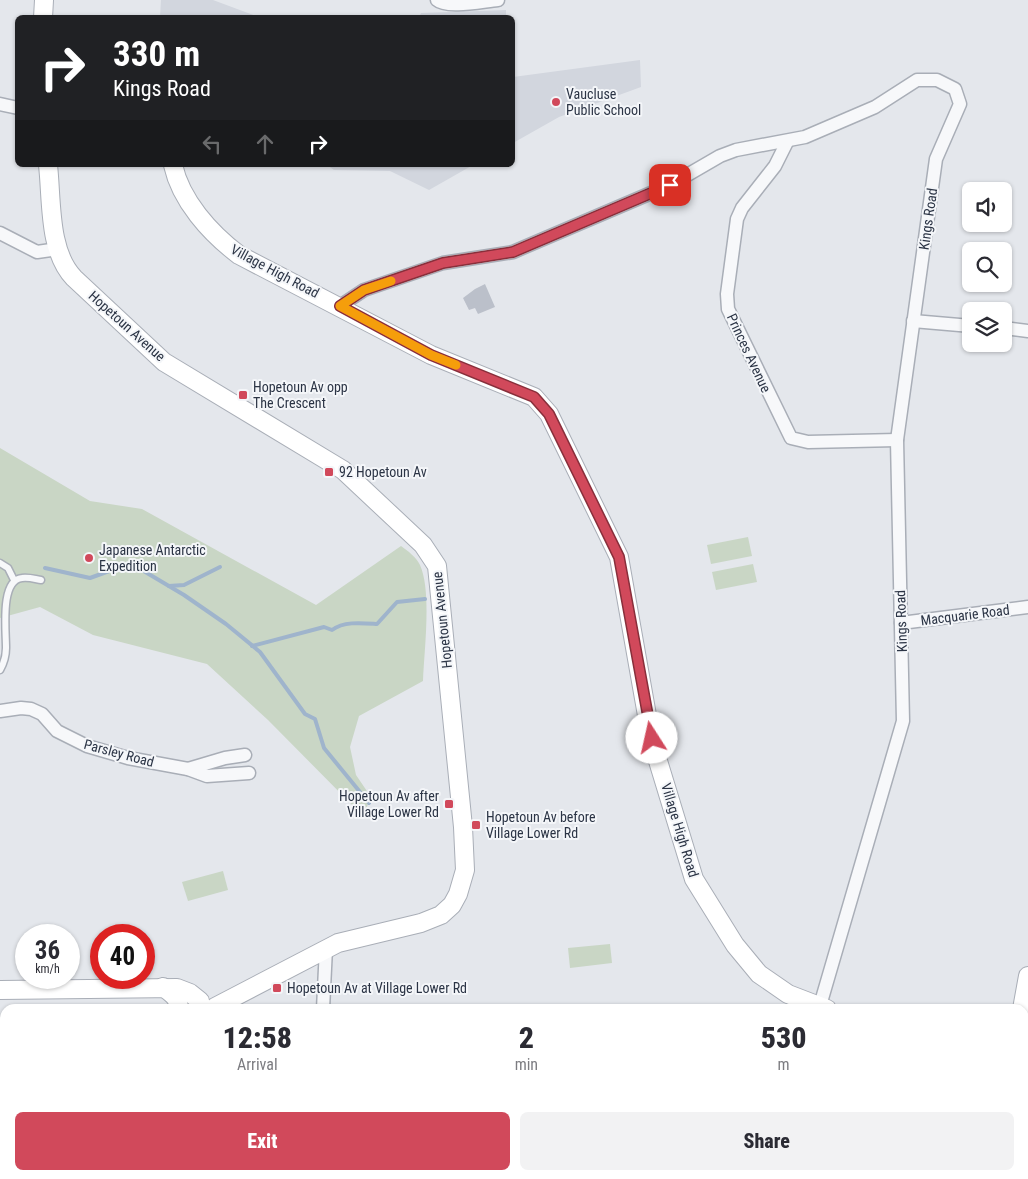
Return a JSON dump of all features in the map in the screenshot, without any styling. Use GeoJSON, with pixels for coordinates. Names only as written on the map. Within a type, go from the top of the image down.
{"type":"FeatureCollection","features":[{"type":"Feature","properties":{"kind":"street"},"geometry":{"type":"LineString","coordinates":[[43,15],[44,0]]}},
{"type":"Feature","properties":{"kind":"street"},"geometry":{"type":"LineString","coordinates":[[439,2],[498,0]]}},
{"type":"Feature","properties":{"kind":"street","name":"Kings Road"},"geometry":{"type":"LineString","coordinates":[[340,306],[364,290],[443,263],[513,252],[670,185],[720,156],[736,150],[787,142],[805,137],[875,107],[917,80],[937,80],[954,89],[960,104],[936,159],[896,440],[903,721],[822,1004]]}},
{"type":"Feature","properties":{"kind":"street"},"geometry":{"type":"LineString","coordinates":[[0,104],[15,107]]}},
{"type":"Feature","properties":{"kind":"street","name":"Princes Avenue"},"geometry":{"type":"LineString","coordinates":[[787,142],[775,166],[742,208],[737,219],[726,294],[728,309],[791,438],[808,442],[896,440]]}},
{"type":"Feature","properties":{"kind":"street","name":"Hopetoun Avenue"},"geometry":{"type":"LineString","coordinates":[[48,167],[58,249],[70,274],[151,352],[343,470],[426,548],[437,566],[463,827],[465,870],[463,882],[452,905],[441,915],[421,923],[350,938],[210,1004]]}},
{"type":"Feature","properties":{"kind":"street","name":"Village High Road"},"geometry":{"type":"LineString","coordinates":[[174,167],[183,195],[223,243],[239,255],[431,355],[534,397],[549,414],[619,557],[652,738],[694,878],[735,945],[750,965],[778,990],[811,1004]]}},
{"type":"Feature","properties":{"kind":"street"},"geometry":{"type":"LineString","coordinates":[[0,233],[36,252],[58,249]]}},
{"type":"Feature","properties":{"kind":"street"},"geometry":{"type":"LineString","coordinates":[[913,321],[962,325]]}},
{"type":"Feature","properties":{"kind":"street"},"geometry":{"type":"LineString","coordinates":[[1012,329],[1028,331]]}},
{"type":"Feature","properties":{"kind":"street","name":"Macquarie Road"},"geometry":{"type":"LineString","coordinates":[[901,622],[1028,608]]}},
{"type":"Feature","properties":{"kind":"street","name":"Parsley Road"},"geometry":{"type":"LineString","coordinates":[[0,711],[21,708],[31,709],[42,714],[57,730],[87,746],[128,758],[188,769],[207,776],[250,773]]}},
{"type":"Feature","properties":{"kind":"street","name":"Parsley Road"},"geometry":{"type":"LineString","coordinates":[[188,769],[225,758],[245,755]]}},
{"type":"Feature","properties":{"kind":"street"},"geometry":{"type":"LineString","coordinates":[[322,1004],[326,948]]}},
{"type":"Feature","properties":{"kind":"street"},"geometry":{"type":"LineString","coordinates":[[1023,1004],[1028,976]]}},
{"type":"Feature","properties":{"kind":"street"},"geometry":{"type":"LineString","coordinates":[[0,990],[163,987],[185,990],[203,1004]]}},
{"type":"Feature","properties":{"kind":"street"},"geometry":{"type":"LineString","coordinates":[[163,987],[175,997],[179,1004]]}},
{"type":"Feature","properties":{"kind":"lane"},"geometry":{"type":"LineString","coordinates":[[0,563],[8,568],[14,580]]}},
{"type":"Feature","properties":{"kind":"lane"},"geometry":{"type":"LineString","coordinates":[[0,670],[4,664],[6,646],[3,590],[14,580],[21,578],[41,580]]}},
{"type":"Feature","properties":{"kind":"shaded area"},"geometry":{"type":"Polygon","coordinates":[[[161,0],[213,0],[254,15],[160,15],[161,0]]]}},
{"type":"Feature","properties":{"kind":"shaded area"},"geometry":{"type":"Polygon","coordinates":[[[506,10],[506,15],[420,15],[421,13],[506,10]]]}},
{"type":"Feature","properties":{"kind":"shaded area","name":"Vaucluse Public School"},"geometry":{"type":"Polygon","coordinates":[[[640,60],[641,87],[559,117],[515,142],[515,77],[640,60]]]}},
{"type":"Feature","properties":{"kind":"shaded area"},"geometry":{"type":"Polygon","coordinates":[[[330,167],[469,167],[429,190],[390,171],[334,170],[330,167]]]}},
{"type":"Feature","properties":{"kind":"green space"},"geometry":{"type":"Polygon","coordinates":[[[0,448],[90,501],[142,509],[316,605],[401,546],[414,557],[420,565],[426,590],[423,681],[359,716],[350,747],[356,775],[371,797],[363,816],[268,720],[207,664],[93,635],[40,607],[0,618],[0,448]]]}},
{"type":"Feature","properties":{"kind":"green space"},"geometry":{"type":"Polygon","coordinates":[[[748,537],[752,556],[711,564],[707,545],[748,537]]]}},
{"type":"Feature","properties":{"kind":"green space"},"geometry":{"type":"Polygon","coordinates":[[[753,564],[757,582],[716,590],[712,572],[753,564]]]}},
{"type":"Feature","properties":{"kind":"green space"},"geometry":{"type":"Polygon","coordinates":[[[223,871],[228,890],[188,901],[182,882],[223,871]]]}},
{"type":"Feature","properties":{"kind":"green space"},"geometry":{"type":"Polygon","coordinates":[[[610,944],[612,963],[570,968],[568,948],[610,944]]]}},
{"type":"Feature","properties":{"kind":"building"},"geometry":{"type":"Polygon","coordinates":[[[485,284],[495,307],[478,314],[475,308],[469,310],[463,298],[485,284]]]}},
{"type":"Feature","properties":{"kind":"waterway"},"geometry":{"type":"LineString","coordinates":[[169,586],[184,585],[220,567]]}},
{"type":"Feature","properties":{"kind":"waterway"},"geometry":{"type":"LineString","coordinates":[[45,568],[90,578],[112,570],[142,570],[184,595],[226,624],[260,652],[305,714],[315,719],[324,748],[369,803]]}},
{"type":"Feature","properties":{"kind":"waterway"},"geometry":{"type":"LineString","coordinates":[[252,646],[324,627],[332,630],[348,624],[377,624],[397,602],[425,599]]}},
{"type":"Feature","properties":{"kind":"slow traffic"},"geometry":{"type":"LineString","coordinates":[[391,281],[364,290],[340,306],[431,355],[456,365]]}},
{"type":"Feature","properties":{"kind":"place","name":"Vaucluse Public School"},"geometry":{"type":"Point","coordinates":[556,102]}},
{"type":"Feature","properties":{"kind":"place","name":"Hopetoun Av opp The Crescent"},"geometry":{"type":"Point","coordinates":[243,395]}},
{"type":"Feature","properties":{"kind":"place","name":"92 Hopetoun Av"},"geometry":{"type":"Point","coordinates":[329,472]}},
{"type":"Feature","properties":{"kind":"place","name":"Japanese Antarctic Expedition"},"geometry":{"type":"Point","coordinates":[89,558]}},
{"type":"Feature","properties":{"kind":"place","name":"Hopetoun Av after Village Lower Rd"},"geometry":{"type":"Point","coordinates":[449,804]}},
{"type":"Feature","properties":{"kind":"place","name":"Hopetoun Av before Village Lower Rd"},"geometry":{"type":"Point","coordinates":[476,825]}},
{"type":"Feature","properties":{"kind":"place","name":"Hopetoun Av at Village Lower Rd"},"geometry":{"type":"Point","coordinates":[277,988]}},
{"type":"Feature","properties":{"kind":"route"},"geometry":{"type":"LineString","coordinates":[[652,738],[619,557],[549,414],[534,397],[431,355],[340,306],[364,290],[443,263],[513,252],[670,185]]}}]}
